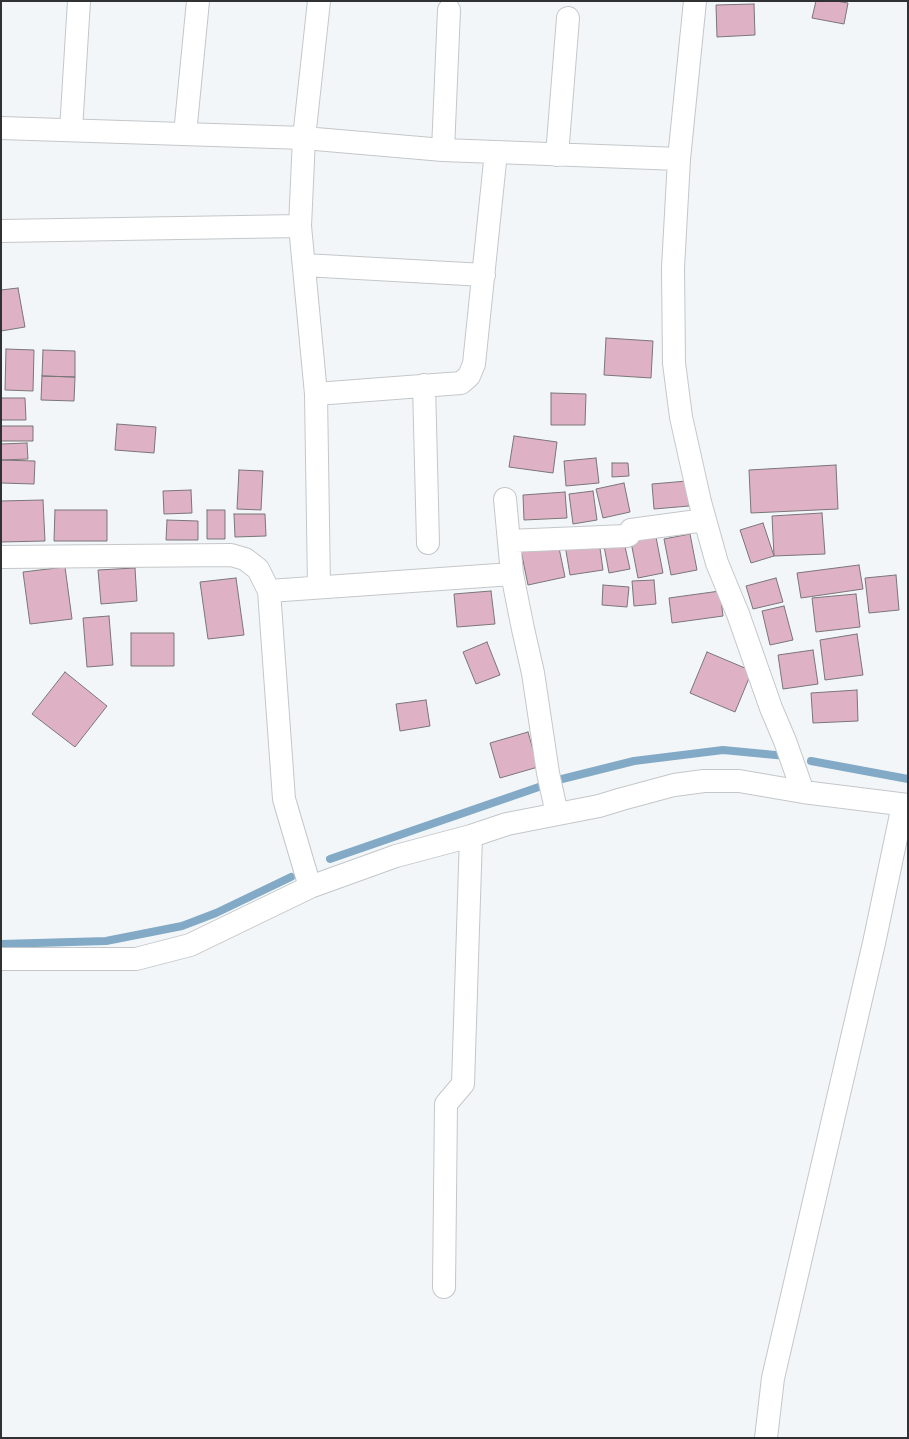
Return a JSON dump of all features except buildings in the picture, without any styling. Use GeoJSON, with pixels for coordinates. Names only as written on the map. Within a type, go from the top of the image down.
{"type":"FeatureCollection","features":[{"type":"Feature","properties":{"kind":"street"},"geometry":{"type":"LineString","coordinates":[[71,130],[79,1]]}},
{"type":"Feature","properties":{"kind":"street"},"geometry":{"type":"LineString","coordinates":[[185,134],[198,1]]}},
{"type":"Feature","properties":{"kind":"street"},"geometry":{"type":"LineString","coordinates":[[319,1],[304,138],[300,226],[316,394],[319,587]]}},
{"type":"Feature","properties":{"kind":"street"},"geometry":{"type":"LineString","coordinates":[[695,1],[679,159],[673,268],[674,363],[680,417],[717,563],[738,614],[771,708],[785,741],[802,792]]}},
{"type":"Feature","properties":{"kind":"street"},"geometry":{"type":"LineString","coordinates":[[443,150],[449,10]]}},
{"type":"Feature","properties":{"kind":"street"},"geometry":{"type":"LineString","coordinates":[[557,155],[568,18]]}},
{"type":"Feature","properties":{"kind":"street"},"geometry":{"type":"LineString","coordinates":[[1,128],[304,138],[443,150],[679,159]]}},
{"type":"Feature","properties":{"kind":"street"},"geometry":{"type":"LineString","coordinates":[[316,394],[461,383],[469,376],[474,364],[496,152]]}},
{"type":"Feature","properties":{"kind":"street"},"geometry":{"type":"LineString","coordinates":[[1,230],[300,226]]}},
{"type":"Feature","properties":{"kind":"street"},"geometry":{"type":"LineString","coordinates":[[304,265],[484,275]]}},
{"type":"Feature","properties":{"kind":"street"},"geometry":{"type":"LineString","coordinates":[[424,385],[428,543]]}},
{"type":"Feature","properties":{"kind":"street"},"geometry":{"type":"LineString","coordinates":[[505,499],[512,574],[533,673],[548,773],[555,807]]}},
{"type":"Feature","properties":{"kind":"street"},"geometry":{"type":"LineString","coordinates":[[509,541],[626,536],[629,535],[632,530],[705,520]]}},
{"type":"Feature","properties":{"kind":"street"},"geometry":{"type":"LineString","coordinates":[[1,557],[231,555],[245,559],[258,569],[269,591],[284,799],[310,887]]}},
{"type":"Feature","properties":{"kind":"street"},"geometry":{"type":"LineString","coordinates":[[269,591],[512,574]]}},
{"type":"Feature","properties":{"kind":"street"},"geometry":{"type":"LineString","coordinates":[[1,959],[136,959],[190,945],[310,887],[396,856],[471,836],[555,807],[599,806],[622,798],[674,785],[704,781],[739,781],[802,792],[905,805],[773,1378],[766,1438]]}},
{"type":"Feature","properties":{"kind":"street"},"geometry":{"type":"LineString","coordinates":[[444,1287],[446,1104],[463,1084],[471,836]]}},
{"type":"Feature","properties":{"kind":"waterway"},"geometry":{"type":"LineString","coordinates":[[330,859],[562,779],[634,761],[723,750],[786,756]]}},
{"type":"Feature","properties":{"kind":"waterway"},"geometry":{"type":"LineString","coordinates":[[811,761],[908,779]]}},
{"type":"Feature","properties":{"kind":"waterway"},"geometry":{"type":"LineString","coordinates":[[1,944],[106,941],[182,926],[216,913],[291,877]]}}]}
